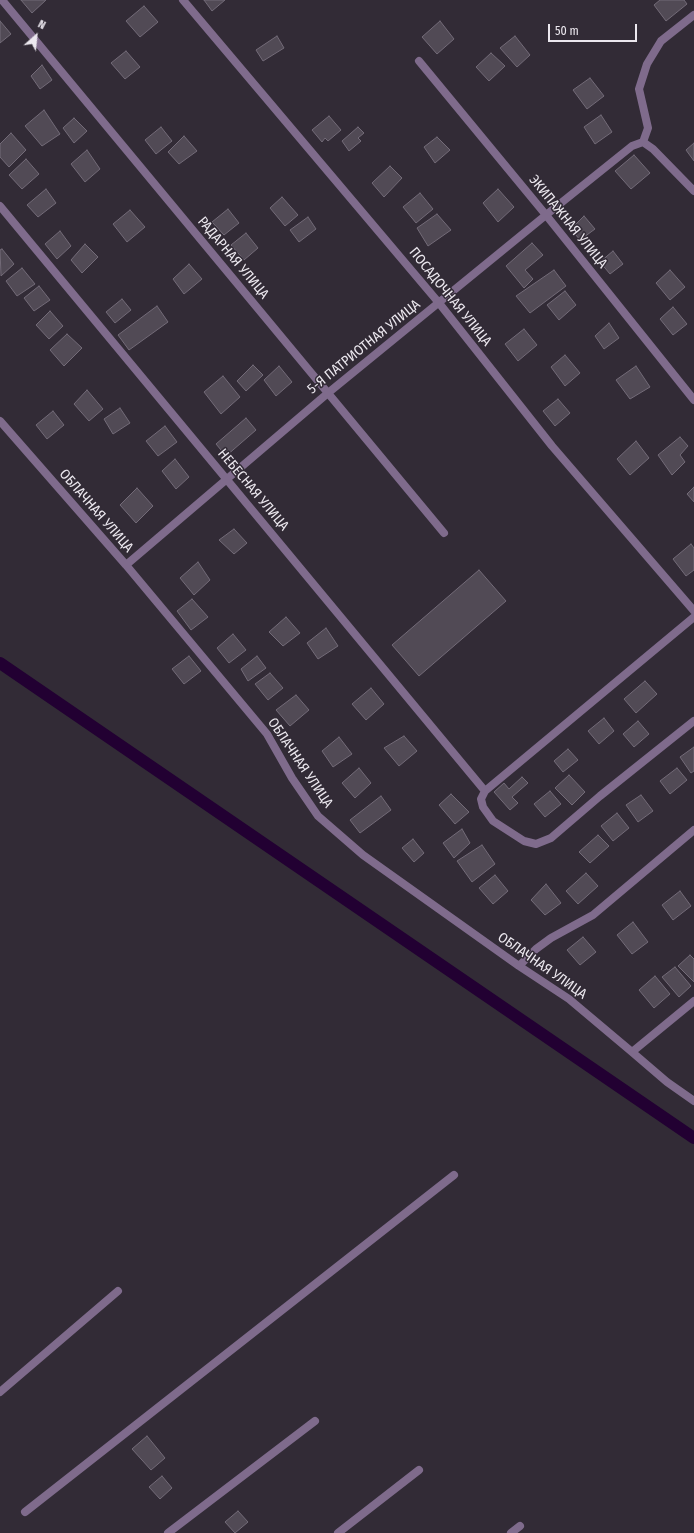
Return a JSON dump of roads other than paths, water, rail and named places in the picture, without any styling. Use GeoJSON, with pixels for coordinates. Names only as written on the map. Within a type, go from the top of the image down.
{"type":"FeatureCollection","features":[{"type":"Feature","properties":{"kind":"street","name":"РАДАРНАЯ УЛИЦА"},"geometry":{"type":"LineString","coordinates":[[2,0],[444,533]]}},
{"type":"Feature","properties":{"kind":"street","name":"ПОСАДОЧНАЯ УЛИЦА"},"geometry":{"type":"LineString","coordinates":[[183,0],[439,303],[552,446],[694,611]]}},
{"type":"Feature","properties":{"kind":"street"},"geometry":{"type":"LineString","coordinates":[[694,15],[661,41],[647,64],[639,89],[648,128],[643,142],[653,149],[694,191]]}},
{"type":"Feature","properties":{"kind":"street","name":"ЭКИПАЖНАЯ УЛИЦА"},"geometry":{"type":"LineString","coordinates":[[419,61],[546,215],[694,400]]}},
{"type":"Feature","properties":{"kind":"street","name":"5-Я ПАТРИОТНАЯ УЛИЦА"},"geometry":{"type":"LineString","coordinates":[[126,565],[328,393],[632,146],[643,142]]}},
{"type":"Feature","properties":{"kind":"street","name":"НЕБЕСНАЯ УЛИЦА"},"geometry":{"type":"LineString","coordinates":[[0,206],[485,791]]}},
{"type":"Feature","properties":{"kind":"street","name":"ОБЛАЧНАЯ УЛИЦА"},"geometry":{"type":"LineString","coordinates":[[0,421],[126,565],[267,734],[292,778],[318,816],[362,855],[569,1000],[666,1082],[694,1101]]}},
{"type":"Feature","properties":{"kind":"street"},"geometry":{"type":"LineString","coordinates":[[694,616],[485,791],[481,798],[483,807],[493,821],[524,841],[536,844],[551,838],[600,796],[694,721]]}},
{"type":"Feature","properties":{"kind":"street"},"geometry":{"type":"LineString","coordinates":[[519,966],[536,949],[551,938],[593,915],[694,830]]}},
{"type":"Feature","properties":{"kind":"street"},"geometry":{"type":"LineString","coordinates":[[632,1052],[694,1001]]}},
{"type":"Feature","properties":{"kind":"street"},"geometry":{"type":"LineString","coordinates":[[25,1512],[454,1175]]}},
{"type":"Feature","properties":{"kind":"street"},"geometry":{"type":"LineString","coordinates":[[0,1392],[118,1291]]}},
{"type":"Feature","properties":{"kind":"street"},"geometry":{"type":"LineString","coordinates":[[168,1533],[315,1421]]}},
{"type":"Feature","properties":{"kind":"street"},"geometry":{"type":"LineString","coordinates":[[338,1533],[419,1470]]}},
{"type":"Feature","properties":{"kind":"street"},"geometry":{"type":"LineString","coordinates":[[511,1533],[520,1526]]}},
{"type":"Feature","properties":{"kind":"waterway"},"geometry":{"type":"LineString","coordinates":[[0,663],[694,1138]]}}]}
